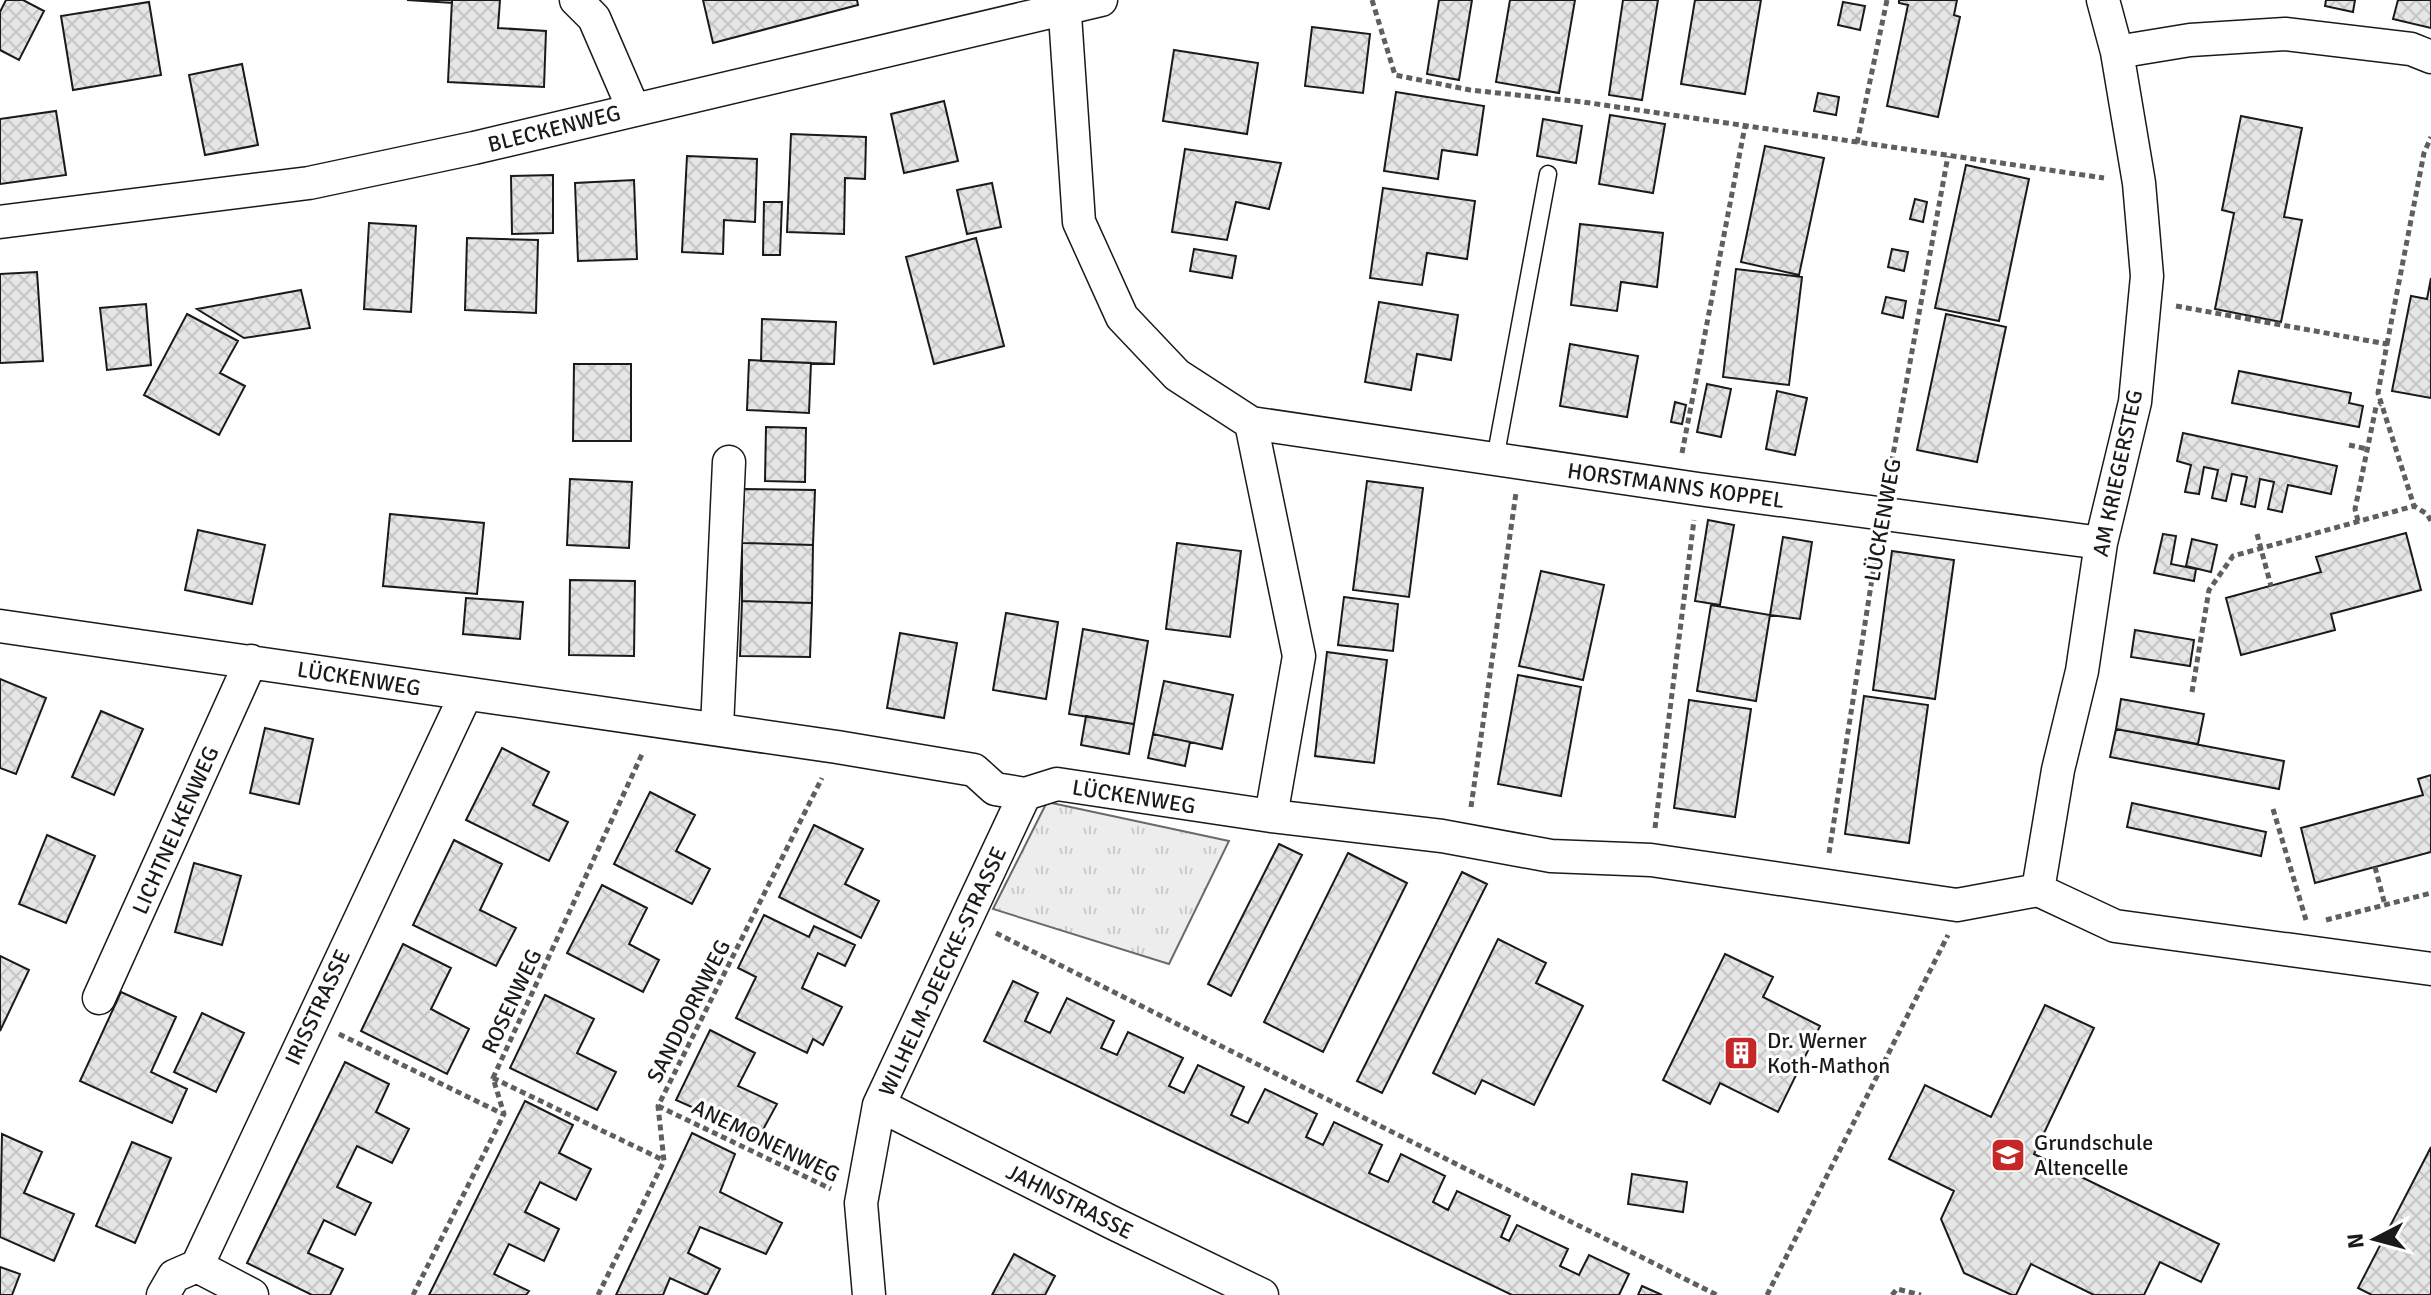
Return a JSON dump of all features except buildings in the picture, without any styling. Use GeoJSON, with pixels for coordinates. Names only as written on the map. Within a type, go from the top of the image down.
{"type":"FeatureCollection","features":[{"type":"Feature","properties":{"kind":"street"},"geometry":{"type":"LineString","coordinates":[[576,0],[594,18],[633,108]]}},
{"type":"Feature","properties":{"kind":"street","name":"BLECKENWEG"},"geometry":{"type":"LineString","coordinates":[[0,222],[309,183],[474,148],[1064,4],[1101,0]]}},
{"type":"Feature","properties":{"kind":"street","name":"AM KRIEGERSTEG"},"geometry":{"type":"LineString","coordinates":[[2038,890],[2058,770],[2082,671],[2101,543],[2135,402],[2147,276],[2139,183],[2117,52],[2103,0]]}},
{"type":"Feature","properties":{"kind":"street","name":"HORSTMANNS KOPPEL"},"geometry":{"type":"LineString","coordinates":[[1064,4],[1079,222],[1122,317],[1177,375],[1251,423],[1687,488],[2101,543]]}},
{"type":"Feature","properties":{"kind":"street"},"geometry":{"type":"LineString","coordinates":[[2117,52],[2190,40],[2285,34],[2411,49],[2431,57]]}},
{"type":"Feature","properties":{"kind":"street"},"geometry":{"type":"LineString","coordinates":[[1251,423],[1299,656],[1271,816]]}},
{"type":"Feature","properties":{"kind":"street"},"geometry":{"type":"LineString","coordinates":[[717,728],[729,462]]}},
{"type":"Feature","properties":{"kind":"street","name":"LÜCKENWEG"},"geometry":{"type":"LineString","coordinates":[[0,626],[837,747],[974,770],[995,789],[1025,794],[1057,784],[1271,816],[1466,840],[1551,856],[1651,860],[1957,905],[2038,890]]}},
{"type":"Feature","properties":{"kind":"street","name":"LICHTNELKENWEG"},"geometry":{"type":"LineString","coordinates":[[99,998],[251,661]]}},
{"type":"Feature","properties":{"kind":"street","name":"IRISSTRASSE"},"geometry":{"type":"LineString","coordinates":[[197,1266],[466,694]]}},
{"type":"Feature","properties":{"kind":"street","name":"WILHELM-DEECKE-STRASSE"},"geometry":{"type":"LineString","coordinates":[[869,1295],[861,1203],[879,1105],[1025,794]]}},
{"type":"Feature","properties":{"kind":"street"},"geometry":{"type":"LineString","coordinates":[[2038,890],[2115,926],[2306,938],[2431,969]]}},
{"type":"Feature","properties":{"kind":"street","name":"JAHNSTRASSE"},"geometry":{"type":"LineString","coordinates":[[879,1105],[1262,1295]]}},
{"type":"Feature","properties":{"kind":"street"},"geometry":{"type":"LineString","coordinates":[[163,1295],[174,1276],[197,1266],[252,1295]]}},
{"type":"Feature","properties":{"kind":"lane"},"geometry":{"type":"LineString","coordinates":[[1508,461],[1548,174]]}},
{"type":"Feature","properties":{"kind":"path"},"geometry":{"type":"LineString","coordinates":[[1372,0],[1395,75],[1470,90],[1583,102],[2139,183]]}},
{"type":"Feature","properties":{"kind":"path"},"geometry":{"type":"LineString","coordinates":[[1857,143],[1887,0]]}},
{"type":"Feature","properties":{"kind":"path"},"geometry":{"type":"LineString","coordinates":[[1651,860],[1687,488],[1745,126]]}},
{"type":"Feature","properties":{"kind":"path"},"geometry":{"type":"LineString","coordinates":[[2431,137],[2424,153],[2378,393],[2414,506],[2427,514],[2431,521]]}},
{"type":"Feature","properties":{"kind":"path","name":"LÜCKENWEG"},"geometry":{"type":"LineString","coordinates":[[1824,885],[1882,514],[1948,156]]}},
{"type":"Feature","properties":{"kind":"path"},"geometry":{"type":"LineString","coordinates":[[2143,300],[2387,344]]}},
{"type":"Feature","properties":{"kind":"path"},"geometry":{"type":"LineString","coordinates":[[2358,521],[2355,509],[2376,407],[2381,403]]}},
{"type":"Feature","properties":{"kind":"path"},"geometry":{"type":"LineString","coordinates":[[2349,445],[2367,449]]}},
{"type":"Feature","properties":{"kind":"path"},"geometry":{"type":"LineString","coordinates":[[1466,840],[1508,461]]}},
{"type":"Feature","properties":{"kind":"path"},"geometry":{"type":"LineString","coordinates":[[2192,692],[2209,590],[2233,556],[2414,506]]}},
{"type":"Feature","properties":{"kind":"path"},"geometry":{"type":"LineString","coordinates":[[2257,534],[2271,586]]}},
{"type":"Feature","properties":{"kind":"path","name":"ROSENWEG"},"geometry":{"type":"LineString","coordinates":[[504,1114],[493,1078],[658,720]]}},
{"type":"Feature","properties":{"kind":"path","name":"SANDDORNWEG"},"geometry":{"type":"LineString","coordinates":[[664,1161],[658,1106],[837,747]]}},
{"type":"Feature","properties":{"kind":"path"},"geometry":{"type":"LineString","coordinates":[[2273,809],[2306,938],[2385,905],[2431,893]]}},
{"type":"Feature","properties":{"kind":"path"},"geometry":{"type":"LineString","coordinates":[[2375,867],[2385,905]]}},
{"type":"Feature","properties":{"kind":"path"},"geometry":{"type":"LineString","coordinates":[[1767,1295],[1948,934],[1957,905]]}},
{"type":"Feature","properties":{"kind":"path"},"geometry":{"type":"LineString","coordinates":[[967,919],[1717,1295]]}},
{"type":"Feature","properties":{"kind":"path"},"geometry":{"type":"LineString","coordinates":[[311,1020],[504,1114],[413,1295]]}},
{"type":"Feature","properties":{"kind":"path"},"geometry":{"type":"LineString","coordinates":[[493,1078],[664,1161],[598,1295]]}},
{"type":"Feature","properties":{"kind":"path","name":"ANEMONENWEG"},"geometry":{"type":"LineString","coordinates":[[658,1106],[861,1203]]}},
{"type":"Feature","properties":{"kind":"path"},"geometry":{"type":"LineString","coordinates":[[1892,1295],[1897,1289],[1921,1295]]}},
{"type":"Feature","properties":{"kind":"green space"},"geometry":{"type":"Polygon","coordinates":[[[1047,802],[1229,841],[1169,964],[993,909],[1047,802]]]}},
{"type":"Feature","properties":{"kind":"place","name":"Dr. Werner Koth-Mathon"},"geometry":{"type":"Point","coordinates":[1741,1053]}},
{"type":"Feature","properties":{"kind":"place","name":"Grundschule Altencelle"},"geometry":{"type":"Point","coordinates":[2008,1155]}}]}
